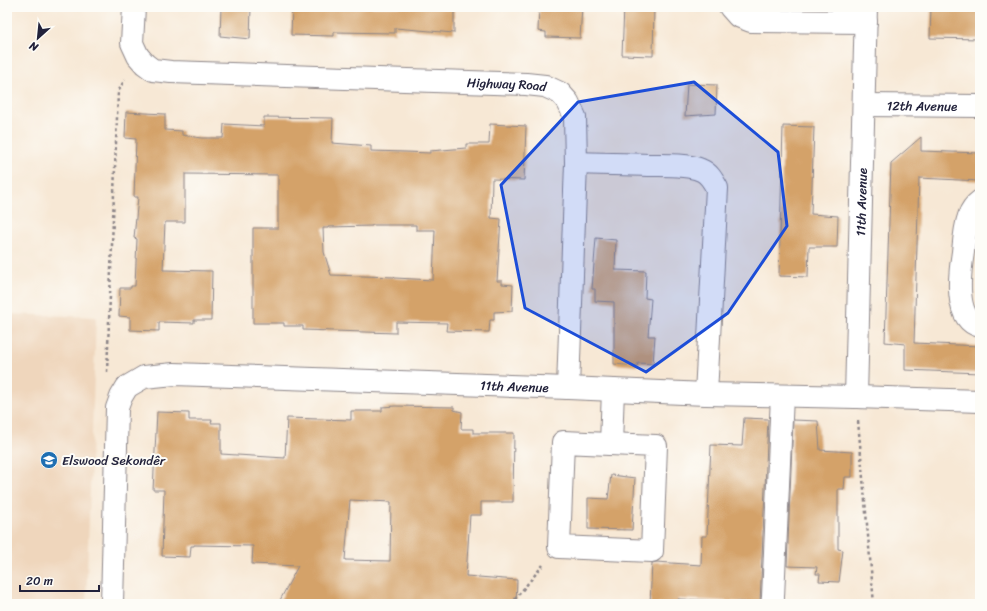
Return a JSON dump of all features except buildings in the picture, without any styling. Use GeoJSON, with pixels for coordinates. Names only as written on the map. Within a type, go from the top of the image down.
{"type":"FeatureCollection","features":[{"type":"Feature","properties":{"kind":"street"},"geometry":{"type":"LineString","coordinates":[[134,7],[132,44],[146,63]]}},
{"type":"Feature","properties":{"kind":"street"},"geometry":{"type":"LineString","coordinates":[[730,7],[738,16],[750,21],[866,14]]}},
{"type":"Feature","properties":{"kind":"street","name":"11th Avenue"},"geometry":{"type":"LineString","coordinates":[[856,397],[866,14]]}},
{"type":"Feature","properties":{"kind":"street","name":"Highway Road"},"geometry":{"type":"LineString","coordinates":[[146,63],[172,72],[518,84],[544,86],[560,94],[568,102],[574,116],[576,163],[568,388]]}},
{"type":"Feature","properties":{"kind":"street","name":"12th Avenue"},"geometry":{"type":"LineString","coordinates":[[864,105],[980,106]]}},
{"type":"Feature","properties":{"kind":"street"},"geometry":{"type":"LineString","coordinates":[[576,163],[669,165],[694,168],[703,171],[713,181],[716,188],[706,394]]}},
{"type":"Feature","properties":{"kind":"street"},"geometry":{"type":"LineString","coordinates":[[980,201],[970,214],[965,230],[960,268],[960,292],[964,311],[967,317],[976,325],[980,326]]}},
{"type":"Feature","properties":{"kind":"street","name":"11th Avenue"},"geometry":{"type":"LineString","coordinates":[[121,397],[127,387],[144,377],[174,374],[706,394],[980,401]]}},
{"type":"Feature","properties":{"kind":"street"},"geometry":{"type":"LineString","coordinates":[[611,444],[613,390]]}},
{"type":"Feature","properties":{"kind":"street"},"geometry":{"type":"LineString","coordinates":[[772,604],[774,590],[782,396]]}},
{"type":"Feature","properties":{"kind":"street"},"geometry":{"type":"LineString","coordinates":[[112,604],[117,408],[121,397]]}},
{"type":"Feature","properties":{"kind":"street"},"geometry":{"type":"LineString","coordinates":[[563,442],[611,444],[656,446],[652,550],[559,547],[563,442]]}},
{"type":"Feature","properties":{"kind":"path"},"geometry":{"type":"LineString","coordinates":[[121,397],[107,371],[118,92],[146,63]]}},
{"type":"Feature","properties":{"kind":"path"},"geometry":{"type":"LineString","coordinates":[[856,397],[874,604]]}},
{"type":"Feature","properties":{"kind":"path"},"geometry":{"type":"LineString","coordinates":[[511,604],[548,560]]}},
{"type":"Feature","properties":{"kind":"highlighted area"},"geometry":{"type":"Polygon","coordinates":[[[694,82],[778,152],[787,226],[728,313],[646,372],[525,308],[501,185],[578,102],[694,82]]]}},
{"type":"Feature","properties":{"kind":"shaded area","name":"Elswood Sekondêr"},"geometry":{"type":"Polygon","coordinates":[[[7,314],[96,317],[86,604],[7,604],[7,314]]]}},
{"type":"Feature","properties":{"kind":"place","name":"Elswood Sekondêr"},"geometry":{"type":"Point","coordinates":[49,460]}}]}
